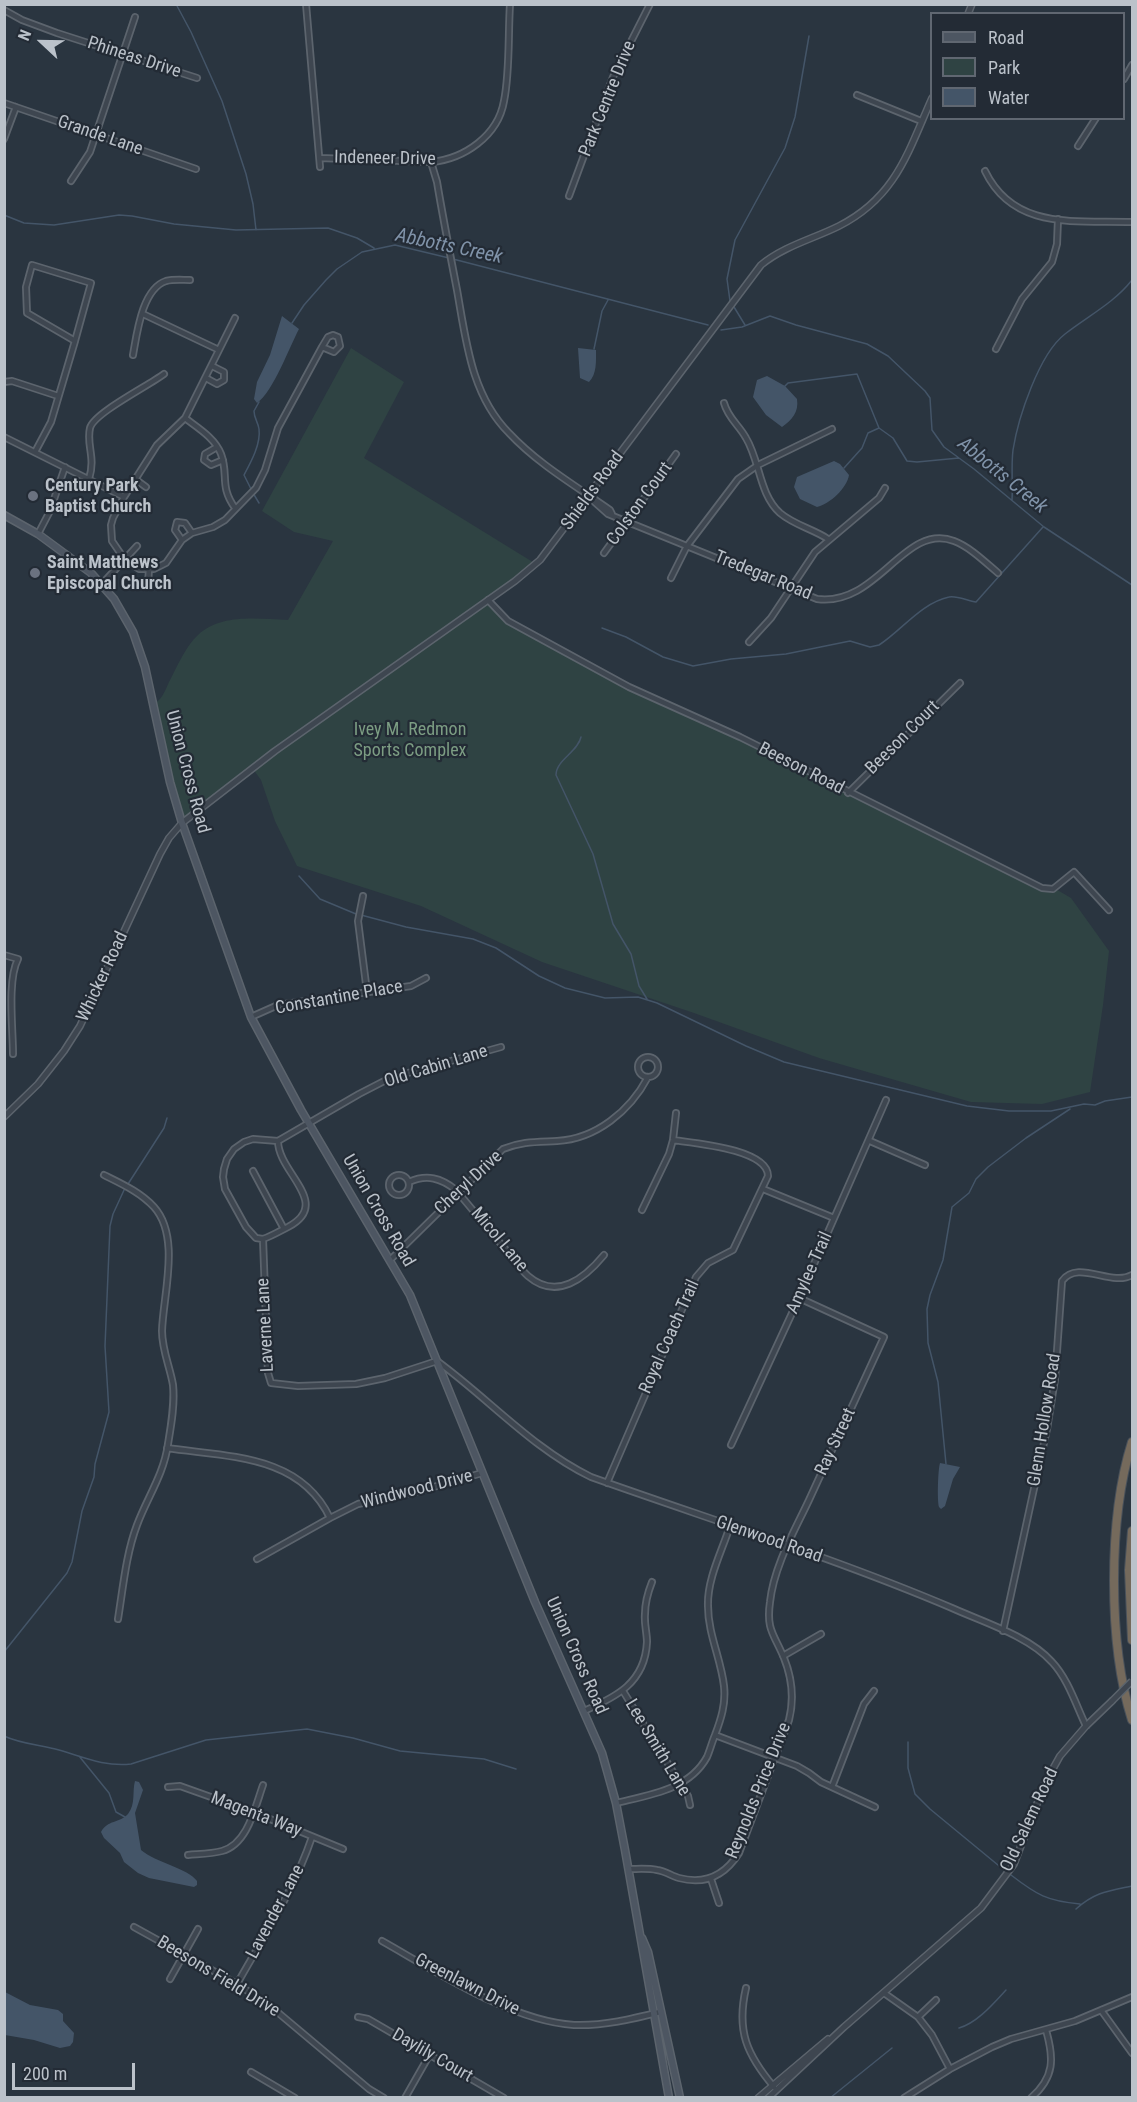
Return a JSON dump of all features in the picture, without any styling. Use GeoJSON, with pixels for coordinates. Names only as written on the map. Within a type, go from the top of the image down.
{"type":"FeatureCollection","features":[{"type":"Feature","properties":{"kind":"highway"},"geometry":{"type":"LineString","coordinates":[[1132,1442],[1118,1514],[1114,1582],[1118,1649],[1132,1720]]}},
{"type":"Feature","properties":{"kind":"highway"},"geometry":{"type":"LineString","coordinates":[[1132,1532],[1129,1570],[1132,1640]]}},
{"type":"Feature","properties":{"kind":"main road","name":"Union Cross Road"},"geometry":{"type":"LineString","coordinates":[[4,515],[38,534],[102,584],[125,616],[141,656],[182,824],[251,1017],[309,1123],[410,1295],[535,1602],[602,1753],[616,1803],[642,1938],[642,1951],[680,2097]]}},
{"type":"Feature","properties":{"kind":"main road","name":"Union Cross Road"},"geometry":{"type":"LineString","coordinates":[[657,2013],[669,2097]]}},
{"type":"Feature","properties":{"kind":"street"},"geometry":{"type":"LineString","coordinates":[[306,4],[320,166]]}},
{"type":"Feature","properties":{"kind":"street","name":"Indeneer Drive"},"geometry":{"type":"LineString","coordinates":[[320,158],[431,162],[447,160],[464,154],[480,143],[495,124],[504,103],[510,4]]}},
{"type":"Feature","properties":{"kind":"street","name":"Park Centre Drive"},"geometry":{"type":"LineString","coordinates":[[569,196],[613,77],[650,4]]}},
{"type":"Feature","properties":{"kind":"street","name":"Phineas Drive"},"geometry":{"type":"LineString","coordinates":[[4,10],[36,26],[197,78]]}},
{"type":"Feature","properties":{"kind":"street"},"geometry":{"type":"LineString","coordinates":[[71,181],[90,152],[135,17]]}},
{"type":"Feature","properties":{"kind":"street"},"geometry":{"type":"LineString","coordinates":[[857,95],[921,121]]}},
{"type":"Feature","properties":{"kind":"street","name":"Shields Road"},"geometry":{"type":"LineString","coordinates":[[182,824],[275,751],[488,600],[540,560],[755,272],[778,252],[839,225],[876,200],[892,183],[930,102]]}},
{"type":"Feature","properties":{"kind":"street","name":"Grande Lane"},"geometry":{"type":"LineString","coordinates":[[4,103],[196,169]]}},
{"type":"Feature","properties":{"kind":"street"},"geometry":{"type":"LineString","coordinates":[[4,139],[16,107]]}},
{"type":"Feature","properties":{"kind":"street"},"geometry":{"type":"LineString","coordinates":[[1078,146],[1095,120]]}},
{"type":"Feature","properties":{"kind":"street","name":"Tredegar Road"},"geometry":{"type":"LineString","coordinates":[[431,162],[437,182],[467,347],[476,380],[490,408],[507,432],[529,453],[610,510],[612,514],[817,599],[843,598],[862,589],[914,546],[936,538],[945,538],[958,543],[998,573]]}},
{"type":"Feature","properties":{"kind":"street"},"geometry":{"type":"LineString","coordinates":[[985,171],[995,189],[1016,208],[1039,217],[1132,222]]}},
{"type":"Feature","properties":{"kind":"street"},"geometry":{"type":"LineString","coordinates":[[996,349],[1022,299],[1052,261],[1057,244],[1058,219]]}},
{"type":"Feature","properties":{"kind":"street"},"geometry":{"type":"LineString","coordinates":[[35,452],[51,422],[75,341],[91,283],[32,265],[26,287],[25,308],[27,313],[75,341]]}},
{"type":"Feature","properties":{"kind":"street"},"geometry":{"type":"LineString","coordinates":[[133,355],[143,314],[151,294],[158,286],[168,281],[190,280]]}},
{"type":"Feature","properties":{"kind":"street"},"geometry":{"type":"LineString","coordinates":[[143,314],[219,351]]}},
{"type":"Feature","properties":{"kind":"street"},"geometry":{"type":"LineString","coordinates":[[235,318],[185,418],[157,445],[124,497],[114,518],[112,541],[125,560],[139,568],[157,568],[166,563],[182,540],[192,533],[225,520],[260,481],[278,428],[322,347]]}},
{"type":"Feature","properties":{"kind":"street"},"geometry":{"type":"LineString","coordinates":[[206,378],[217,384],[224,380],[224,372],[212,366]]}},
{"type":"Feature","properties":{"kind":"street"},"geometry":{"type":"LineString","coordinates":[[89,479],[93,464],[90,430],[93,422],[99,414],[164,374]]}},
{"type":"Feature","properties":{"kind":"street"},"geometry":{"type":"LineString","coordinates":[[4,382],[12,381],[58,396]]}},
{"type":"Feature","properties":{"kind":"street"},"geometry":{"type":"LineString","coordinates":[[724,403],[726,413],[746,436],[758,465],[767,497],[774,507],[791,521],[828,540]]}},
{"type":"Feature","properties":{"kind":"street"},"geometry":{"type":"LineString","coordinates":[[185,418],[210,437],[217,447],[223,460],[224,484],[235,508]]}},
{"type":"Feature","properties":{"kind":"street"},"geometry":{"type":"LineString","coordinates":[[671,578],[687,546],[738,479],[758,465],[832,429]]}},
{"type":"Feature","properties":{"kind":"street"},"geometry":{"type":"LineString","coordinates":[[4,436],[124,497]]}},
{"type":"Feature","properties":{"kind":"street"},"geometry":{"type":"LineString","coordinates":[[217,447],[205,454],[204,460],[211,465],[223,460]]}},
{"type":"Feature","properties":{"kind":"street","name":"Colston Court"},"geometry":{"type":"LineString","coordinates":[[604,553],[676,454]]}},
{"type":"Feature","properties":{"kind":"street"},"geometry":{"type":"LineString","coordinates":[[38,534],[50,511],[65,467]]}},
{"type":"Feature","properties":{"kind":"street"},"geometry":{"type":"LineString","coordinates":[[135,479],[146,487]]}},
{"type":"Feature","properties":{"kind":"street"},"geometry":{"type":"LineString","coordinates":[[749,642],[767,624],[815,552],[879,498],[885,488]]}},
{"type":"Feature","properties":{"kind":"street"},"geometry":{"type":"LineString","coordinates":[[182,540],[175,530],[177,522],[185,523],[192,533]]}},
{"type":"Feature","properties":{"kind":"street"},"geometry":{"type":"LineString","coordinates":[[102,584],[137,546]]}},
{"type":"Feature","properties":{"kind":"street"},"geometry":{"type":"LineString","coordinates":[[148,584],[149,569]]}},
{"type":"Feature","properties":{"kind":"street","name":"Beeson Road"},"geometry":{"type":"LineString","coordinates":[[488,600],[508,621],[629,687],[740,737],[1042,888],[1053,889],[1074,872],[1108,910]]}},
{"type":"Feature","properties":{"kind":"street","name":"Beeson Court"},"geometry":{"type":"LineString","coordinates":[[848,793],[960,683]]}},
{"type":"Feature","properties":{"kind":"street","name":"Whicker Road"},"geometry":{"type":"LineString","coordinates":[[4,1117],[38,1084],[80,1026],[165,845],[173,831],[182,824]]}},
{"type":"Feature","properties":{"kind":"street"},"geometry":{"type":"LineString","coordinates":[[363,896],[358,921],[367,992]]}},
{"type":"Feature","properties":{"kind":"street"},"geometry":{"type":"LineString","coordinates":[[4,955],[18,959],[14,966],[12,983],[13,1054]]}},
{"type":"Feature","properties":{"kind":"street","name":"Constantine Place"},"geometry":{"type":"LineString","coordinates":[[251,1017],[278,1005],[411,986],[426,978]]}},
{"type":"Feature","properties":{"kind":"street","name":"Old Cabin Lane"},"geometry":{"type":"LineString","coordinates":[[278,1141],[390,1078],[501,1047]]}},
{"type":"Feature","properties":{"kind":"street"},"geometry":{"type":"LineString","coordinates":[[647,1057],[654,1059],[658,1067],[656,1073],[648,1077],[640,1072],[638,1066],[641,1060],[647,1057]]}},
{"type":"Feature","properties":{"kind":"street","name":"Cheryl Drive"},"geometry":{"type":"LineString","coordinates":[[390,1260],[503,1149],[522,1142],[578,1138],[599,1130],[626,1107],[648,1077]]}},
{"type":"Feature","properties":{"kind":"street","name":"Amylee Trail"},"geometry":{"type":"LineString","coordinates":[[731,1445],[870,1141],[886,1100]]}},
{"type":"Feature","properties":{"kind":"street"},"geometry":{"type":"LineString","coordinates":[[642,1210],[669,1154],[676,1113]]}},
{"type":"Feature","properties":{"kind":"street"},"geometry":{"type":"LineString","coordinates":[[261,1138],[278,1141],[282,1158],[307,1204],[303,1218],[284,1229],[263,1239],[252,1235],[225,1189],[223,1177],[227,1159],[234,1149],[244,1142],[261,1138]]}},
{"type":"Feature","properties":{"kind":"street"},"geometry":{"type":"LineString","coordinates":[[673,1140],[721,1147],[752,1158],[768,1170],[763,1189],[834,1218]]}},
{"type":"Feature","properties":{"kind":"street"},"geometry":{"type":"LineString","coordinates":[[870,1141],[925,1165]]}},
{"type":"Feature","properties":{"kind":"street"},"geometry":{"type":"LineString","coordinates":[[253,1171],[284,1229]]}},
{"type":"Feature","properties":{"kind":"street"},"geometry":{"type":"LineString","coordinates":[[104,1175],[130,1187],[155,1208],[167,1234],[169,1260],[162,1332],[173,1386],[167,1448],[158,1480],[131,1541],[118,1619]]}},
{"type":"Feature","properties":{"kind":"street"},"geometry":{"type":"LineString","coordinates":[[395,1176],[405,1177],[409,1182],[407,1191],[402,1195],[396,1195],[390,1188],[390,1181],[395,1176]]}},
{"type":"Feature","properties":{"kind":"street"},"geometry":{"type":"LineString","coordinates":[[409,1182],[419,1178],[436,1178],[445,1181],[458,1192]]}},
{"type":"Feature","properties":{"kind":"street","name":"Royal Coach Trail"},"geometry":{"type":"LineString","coordinates":[[607,1483],[696,1276],[708,1263],[733,1250],[763,1189]]}},
{"type":"Feature","properties":{"kind":"street","name":"Micol Lane"},"geometry":{"type":"LineString","coordinates":[[458,1192],[527,1275],[536,1281],[558,1286],[573,1283],[588,1272],[604,1255]]}},
{"type":"Feature","properties":{"kind":"street","name":"Laverne Lane"},"geometry":{"type":"LineString","coordinates":[[263,1239],[268,1373],[272,1383],[298,1386],[356,1384],[385,1378],[437,1361]]}},
{"type":"Feature","properties":{"kind":"street","name":"Glenn Hollow Road"},"geometry":{"type":"LineString","coordinates":[[1003,1631],[1047,1429],[1054,1379],[1062,1281],[1067,1276],[1078,1272],[1117,1279],[1132,1275]]}},
{"type":"Feature","properties":{"kind":"street","name":"Ray Street"},"geometry":{"type":"LineString","coordinates":[[788,1546],[884,1337],[799,1298]]}},
{"type":"Feature","properties":{"kind":"street","name":"Glenwood Road"},"geometry":{"type":"LineString","coordinates":[[437,1361],[550,1454],[575,1469],[607,1483],[874,1576],[1003,1631],[1033,1647],[1052,1661],[1064,1677],[1086,1726]]}},
{"type":"Feature","properties":{"kind":"street"},"geometry":{"type":"LineString","coordinates":[[167,1448],[277,1466],[303,1482],[316,1496],[330,1518]]}},
{"type":"Feature","properties":{"kind":"street","name":"Windwood Drive"},"geometry":{"type":"LineString","coordinates":[[257,1559],[358,1504],[423,1490],[482,1473]]}},
{"type":"Feature","properties":{"kind":"street"},"geometry":{"type":"LineString","coordinates":[[616,1803],[660,1793],[680,1783],[701,1766],[708,1754],[723,1712],[724,1686],[707,1603],[711,1583],[730,1526]]}},
{"type":"Feature","properties":{"kind":"street","name":"Reynolds Price Drive"},"geometry":{"type":"LineString","coordinates":[[629,1869],[654,1869],[688,1880],[711,1879],[728,1868],[738,1853],[791,1710],[790,1678],[783,1656],[771,1634],[769,1610],[772,1588],[788,1546]]}},
{"type":"Feature","properties":{"kind":"street"},"geometry":{"type":"LineString","coordinates":[[584,1711],[610,1700],[623,1691],[636,1676],[644,1659],[647,1641],[645,1608],[652,1582]]}},
{"type":"Feature","properties":{"kind":"street"},"geometry":{"type":"LineString","coordinates":[[783,1656],[821,1634]]}},
{"type":"Feature","properties":{"kind":"street","name":"Old Salem Road"},"geometry":{"type":"LineString","coordinates":[[758,2097],[774,2088],[981,1908],[999,1887],[1018,1855],[1045,1783],[1060,1756],[1086,1726],[1132,1681]]}},
{"type":"Feature","properties":{"kind":"street","name":"Lee Smith Lane"},"geometry":{"type":"LineString","coordinates":[[623,1691],[688,1796],[690,1805]]}},
{"type":"Feature","properties":{"kind":"street"},"geometry":{"type":"LineString","coordinates":[[832,1787],[864,1704],[874,1691]]}},
{"type":"Feature","properties":{"kind":"street"},"geometry":{"type":"LineString","coordinates":[[715,1735],[797,1766],[821,1782],[875,1807]]}},
{"type":"Feature","properties":{"kind":"street"},"geometry":{"type":"LineString","coordinates":[[188,1855],[220,1852],[238,1842],[246,1830],[263,1785]]}},
{"type":"Feature","properties":{"kind":"street","name":"Magenta Way"},"geometry":{"type":"LineString","coordinates":[[168,1787],[180,1786],[253,1812],[343,1849]]}},
{"type":"Feature","properties":{"kind":"street","name":"Lavender Lane"},"geometry":{"type":"LineString","coordinates":[[237,1984],[302,1868],[312,1837]]}},
{"type":"Feature","properties":{"kind":"street"},"geometry":{"type":"LineString","coordinates":[[711,1879],[719,1903]]}},
{"type":"Feature","properties":{"kind":"street","name":"Beesons Field Drive"},"geometry":{"type":"LineString","coordinates":[[134,1927],[237,1984],[282,2013],[369,2089],[384,2097]]}},
{"type":"Feature","properties":{"kind":"street"},"geometry":{"type":"LineString","coordinates":[[170,1979],[198,1929]]}},
{"type":"Feature","properties":{"kind":"street","name":"Greenlawn Drive"},"geometry":{"type":"LineString","coordinates":[[382,1941],[499,2004],[514,2011],[555,2022],[593,2024],[617,2022],[657,2013]]}},
{"type":"Feature","properties":{"kind":"street"},"geometry":{"type":"LineString","coordinates":[[746,1988],[742,2012],[745,2040],[752,2058],[774,2088]]}},
{"type":"Feature","properties":{"kind":"street"},"geometry":{"type":"LineString","coordinates":[[884,1993],[918,2017],[932,2035],[950,2069]]}},
{"type":"Feature","properties":{"kind":"street"},"geometry":{"type":"LineString","coordinates":[[904,2097],[950,2069],[1011,2039],[1046,2030],[1132,1997]]}},
{"type":"Feature","properties":{"kind":"street"},"geometry":{"type":"LineString","coordinates":[[918,2017],[936,2000]]}},
{"type":"Feature","properties":{"kind":"street"},"geometry":{"type":"LineString","coordinates":[[1101,2010],[1132,2053]]}},
{"type":"Feature","properties":{"kind":"street","name":"Daylily Court"},"geometry":{"type":"LineString","coordinates":[[358,2017],[368,2019],[504,2097]]}},
{"type":"Feature","properties":{"kind":"street"},"geometry":{"type":"LineString","coordinates":[[1031,2097],[1042,2088],[1050,2069],[1051,2048],[1046,2030]]}},
{"type":"Feature","properties":{"kind":"street"},"geometry":{"type":"LineString","coordinates":[[405,2097],[430,2054]]}},
{"type":"Feature","properties":{"kind":"street"},"geometry":{"type":"LineString","coordinates":[[251,2072],[295,2097]]}},
{"type":"Feature","properties":{"kind":"street","name":"Old Salem Road"},"geometry":{"type":"LineString","coordinates":[[768,2097],[774,2088]]}},
{"type":"Feature","properties":{"kind":"green space","name":"Ivey M. Redmon Sports Complex"},"geometry":{"type":"Polygon","coordinates":[[[351,348],[404,382],[364,458],[536,564],[488,600],[508,621],[629,687],[740,737],[1041,888],[1054,888],[1071,898],[1109,951],[1090,1092],[1042,1104],[971,1102],[819,1058],[542,962],[421,906],[297,866],[275,821],[261,780],[253,769],[182,823],[153,704],[163,695],[189,645],[207,628],[229,620],[288,620],[333,541],[294,532],[262,511],[351,348]]]}},
{"type":"Feature","properties":{"kind":"water"},"geometry":{"type":"Polygon","coordinates":[[[282,316],[299,329],[275,380],[257,403],[254,399],[257,382],[270,355],[282,316]]]}},
{"type":"Feature","properties":{"kind":"water"},"geometry":{"type":"Polygon","coordinates":[[[578,348],[596,350],[595,371],[589,382],[580,378],[578,348]]]}},
{"type":"Feature","properties":{"kind":"water"},"geometry":{"type":"Polygon","coordinates":[[[767,376],[785,386],[797,399],[794,415],[782,427],[766,415],[753,397],[757,380],[767,376]]]}},
{"type":"Feature","properties":{"kind":"water"},"geometry":{"type":"Polygon","coordinates":[[[834,461],[840,464],[849,475],[837,495],[817,507],[800,499],[794,487],[797,477],[834,461]]]}},
{"type":"Feature","properties":{"kind":"water"},"geometry":{"type":"Polygon","coordinates":[[[940,1463],[960,1467],[953,1479],[945,1506],[941,1509],[938,1498],[940,1463]]]}},
{"type":"Feature","properties":{"kind":"water"},"geometry":{"type":"Polygon","coordinates":[[[135,1781],[139,1782],[143,1790],[135,1813],[141,1850],[193,1876],[197,1881],[194,1887],[149,1878],[138,1873],[124,1862],[120,1853],[104,1838],[101,1832],[104,1828],[128,1814],[133,1802],[135,1781]]]}},
{"type":"Feature","properties":{"kind":"water"},"geometry":{"type":"Polygon","coordinates":[[[5,1992],[30,2005],[58,2010],[63,2014],[63,2021],[74,2033],[70,2046],[60,2048],[34,2040],[5,2035],[5,1992]]]}},
{"type":"Feature","properties":{"kind":"waterway"},"geometry":{"type":"LineString","coordinates":[[176,4],[222,101],[246,174],[256,230]]}},
{"type":"Feature","properties":{"kind":"waterway"},"geometry":{"type":"LineString","coordinates":[[730,301],[727,279],[735,240],[785,148],[795,117],[809,36]]}},
{"type":"Feature","properties":{"kind":"waterway","name":"Abbotts Creek"},"geometry":{"type":"LineString","coordinates":[[4,215],[24,223],[54,225],[119,215],[174,224],[236,230],[328,228],[357,238],[374,248]]}},
{"type":"Feature","properties":{"kind":"waterway"},"geometry":{"type":"LineString","coordinates":[[292,323],[326,280],[337,269],[362,252],[395,245],[449,258]]}},
{"type":"Feature","properties":{"kind":"waterway","name":"Abbotts Creek"},"geometry":{"type":"LineString","coordinates":[[453,259],[708,325]]}},
{"type":"Feature","properties":{"kind":"waterway"},"geometry":{"type":"LineString","coordinates":[[1012,500],[1012,456],[1025,405],[1038,371],[1056,343],[1065,334],[1109,302],[1132,280]]}},
{"type":"Feature","properties":{"kind":"waterway"},"geometry":{"type":"LineString","coordinates":[[594,349],[602,311],[608,300]]}},
{"type":"Feature","properties":{"kind":"waterway"},"geometry":{"type":"LineString","coordinates":[[734,307],[745,325]]}},
{"type":"Feature","properties":{"kind":"waterway","name":"Abbotts Creek"},"geometry":{"type":"LineString","coordinates":[[721,330],[742,327],[770,316],[867,344],[888,356],[930,398],[932,430],[944,447],[1044,527],[1132,585]]}},
{"type":"Feature","properties":{"kind":"waterway"},"geometry":{"type":"LineString","coordinates":[[785,386],[788,383],[857,374],[879,428],[893,438],[907,461],[959,458]]}},
{"type":"Feature","properties":{"kind":"waterway"},"geometry":{"type":"LineString","coordinates":[[251,489],[244,475],[258,441],[259,429],[254,411],[259,402]]}},
{"type":"Feature","properties":{"kind":"waterway"},"geometry":{"type":"LineString","coordinates":[[844,468],[862,448],[868,433],[879,428]]}},
{"type":"Feature","properties":{"kind":"waterway"},"geometry":{"type":"LineString","coordinates":[[253,493],[259,503]]}},
{"type":"Feature","properties":{"kind":"waterway"},"geometry":{"type":"LineString","coordinates":[[602,628],[626,637],[663,657],[693,666],[731,659],[786,654],[850,641],[870,647],[879,645],[920,611],[939,600],[959,597],[976,602],[1043,527]]}},
{"type":"Feature","properties":{"kind":"waterway"},"geometry":{"type":"LineString","coordinates":[[581,737],[576,747],[559,765],[556,775],[593,854],[613,924],[631,954],[639,986],[647,999]]}},
{"type":"Feature","properties":{"kind":"waterway"},"geometry":{"type":"LineString","coordinates":[[299,876],[320,899],[356,914]]}},
{"type":"Feature","properties":{"kind":"waterway"},"geometry":{"type":"LineString","coordinates":[[361,915],[406,927],[473,939],[496,948],[539,976],[565,988],[605,998],[638,997],[657,1003],[784,1062],[967,1106],[1009,1111],[1051,1111],[1132,1097]]}},
{"type":"Feature","properties":{"kind":"waterway"},"geometry":{"type":"LineString","coordinates":[[946,1464],[938,1382],[928,1343],[927,1309],[943,1260],[952,1207],[969,1193],[976,1179],[988,1167],[1070,1109]]}},
{"type":"Feature","properties":{"kind":"waterway"},"geometry":{"type":"LineString","coordinates":[[128,1184],[164,1128],[167,1118]]}},
{"type":"Feature","properties":{"kind":"waterway"},"geometry":{"type":"LineString","coordinates":[[4,1652],[67,1573],[72,1562],[82,1511],[94,1477],[95,1464],[109,1412],[105,1346],[110,1226],[125,1188]]}},
{"type":"Feature","properties":{"kind":"waterway"},"geometry":{"type":"LineString","coordinates":[[4,1736],[94,1761],[121,1765],[131,1764],[206,1740],[307,1729],[353,1738],[400,1751],[484,1759],[516,1769]]}},
{"type":"Feature","properties":{"kind":"waterway"},"geometry":{"type":"LineString","coordinates":[[908,1742],[908,1768],[915,1794],[1004,1870]]}},
{"type":"Feature","properties":{"kind":"waterway"},"geometry":{"type":"LineString","coordinates":[[79,1756],[109,1793],[116,1812],[125,1817]]}},
{"type":"Feature","properties":{"kind":"waterway"},"geometry":{"type":"LineString","coordinates":[[1011,1875],[1043,1896],[1080,1904]]}},
{"type":"Feature","properties":{"kind":"waterway"},"geometry":{"type":"LineString","coordinates":[[1076,1909],[1096,1896],[1132,1886]]}},
{"type":"Feature","properties":{"kind":"waterway"},"geometry":{"type":"LineString","coordinates":[[959,2028],[978,2017],[1006,1990]]}},
{"type":"Feature","properties":{"kind":"waterway"},"geometry":{"type":"LineString","coordinates":[[830,2098],[892,2048]]}},
{"type":"Feature","properties":{"kind":"place","name":"Century Park Baptist Church"},"geometry":{"type":"Point","coordinates":[33,496]}},
{"type":"Feature","properties":{"kind":"place","name":"Saint Matthews Episcopal Church"},"geometry":{"type":"Point","coordinates":[35,573]}}]}
